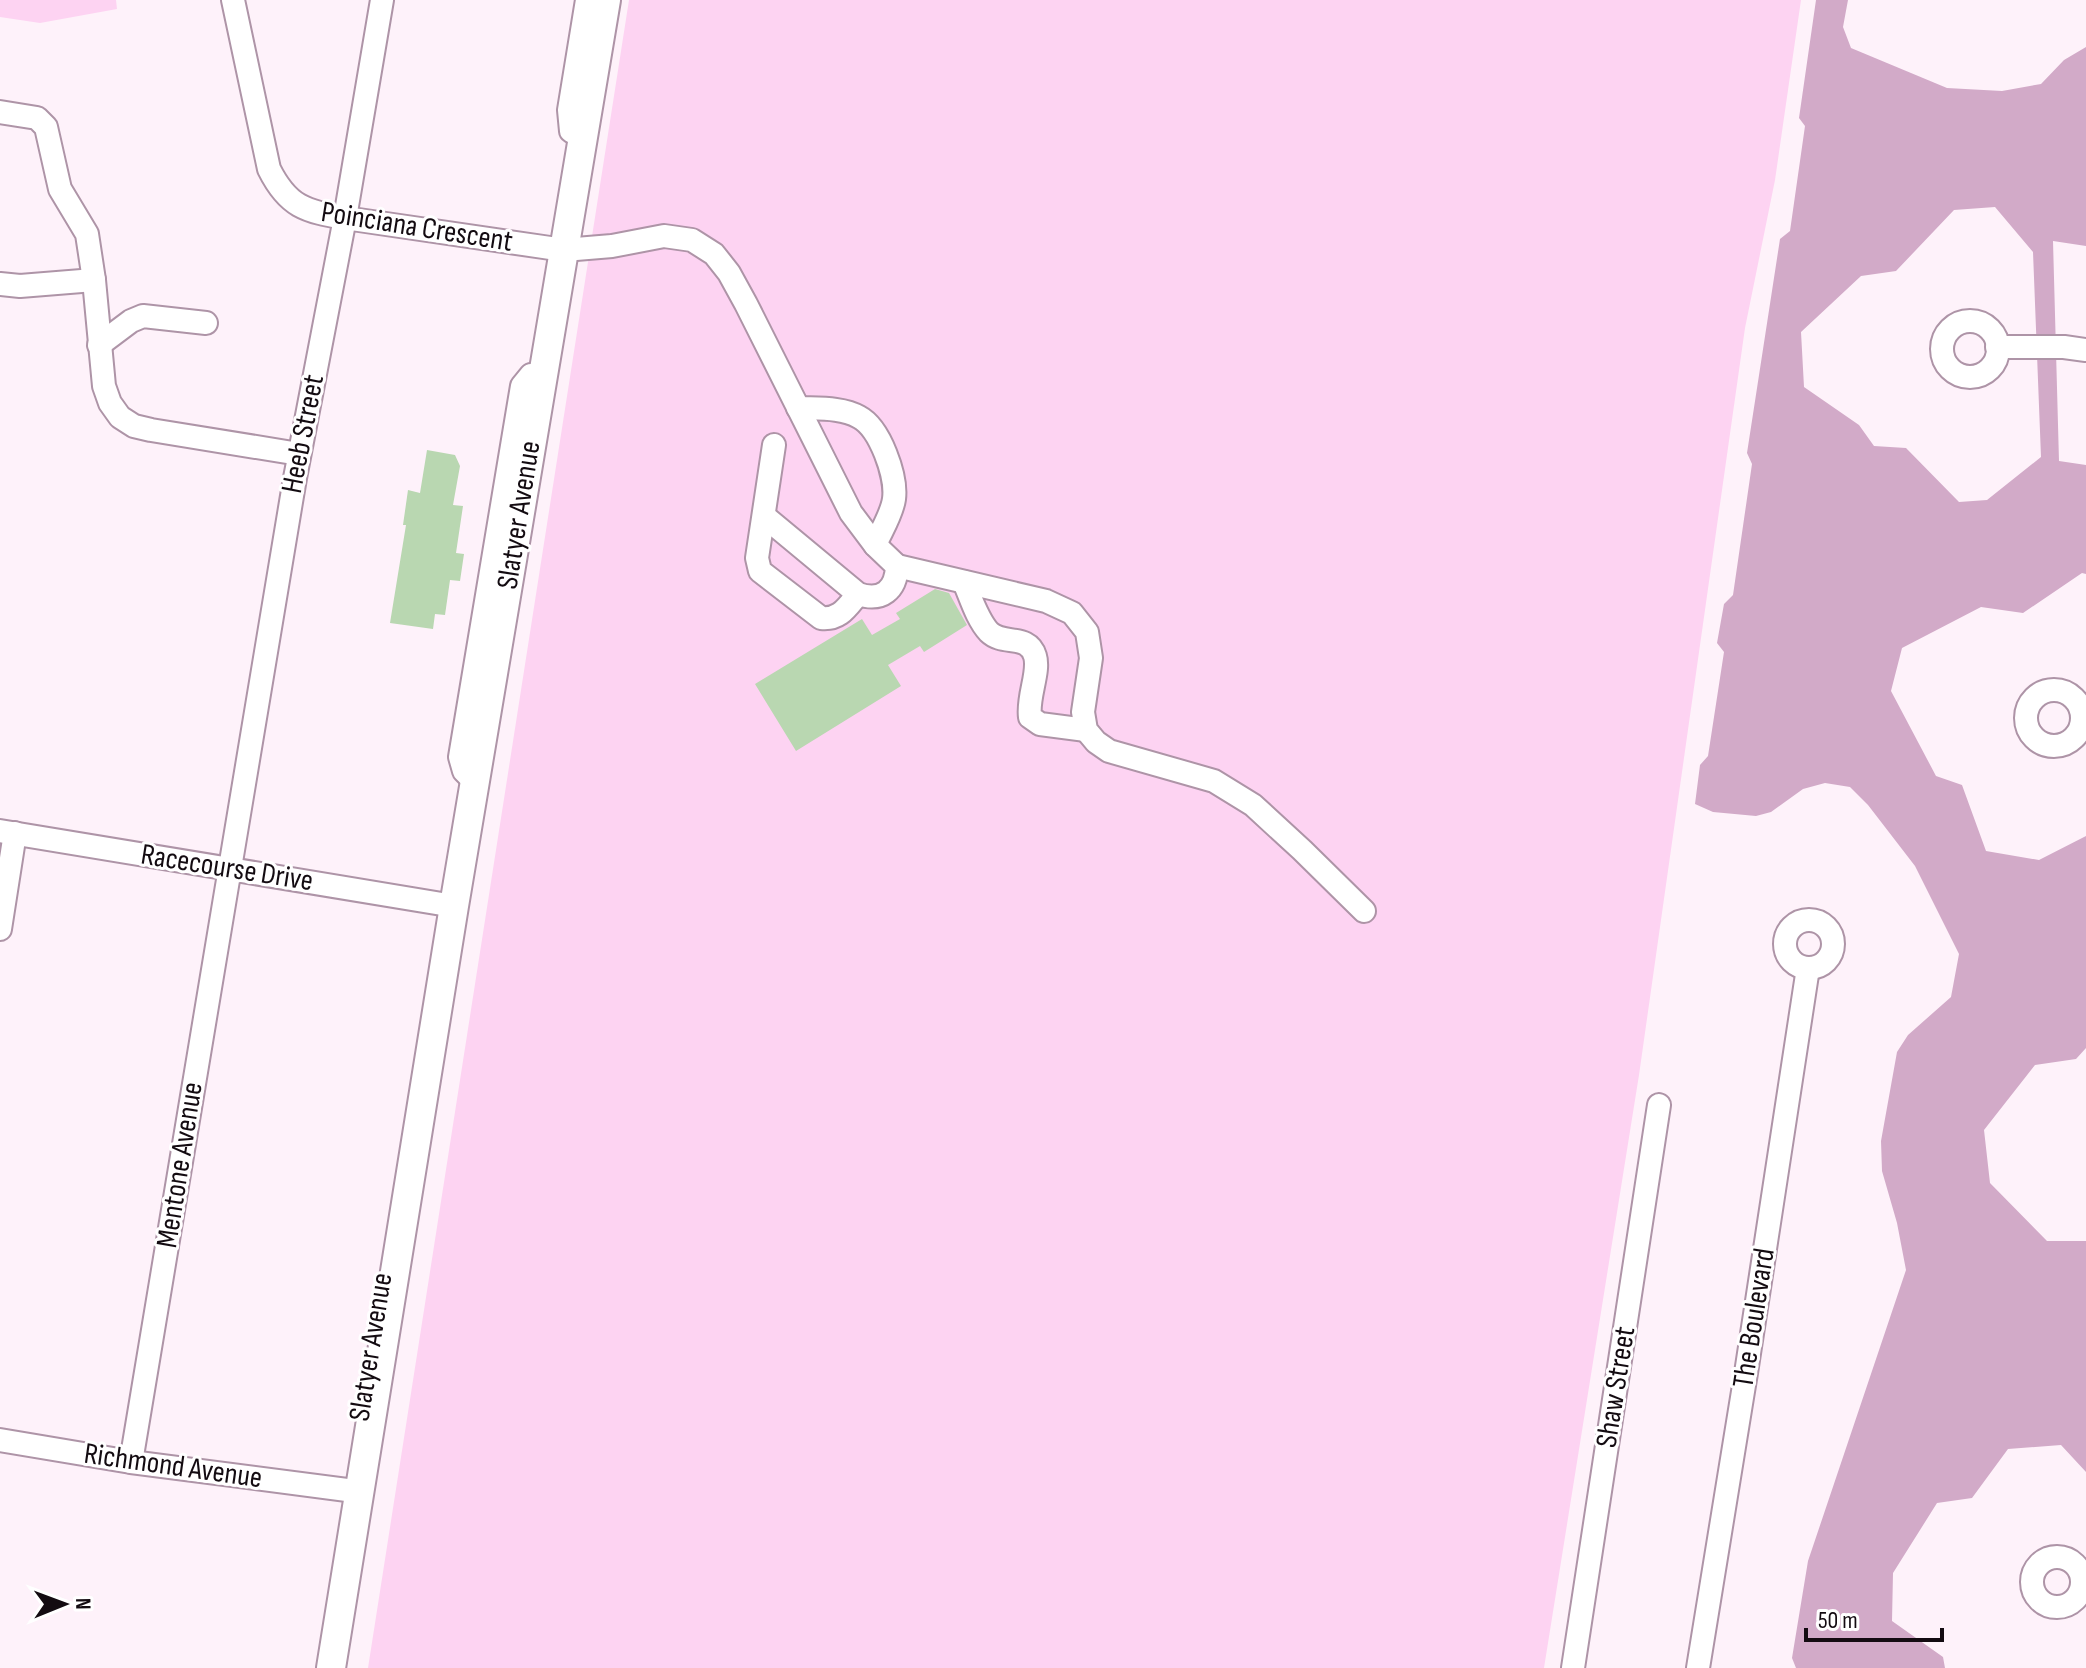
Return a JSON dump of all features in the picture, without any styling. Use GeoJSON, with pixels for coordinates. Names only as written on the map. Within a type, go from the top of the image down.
{"type":"FeatureCollection","features":[{"type":"Feature","properties":{"kind":"main road","name":"Slatyer Avenue"},"geometry":{"type":"LineString","coordinates":[[331,1668],[474,781],[606,0]]}},
{"type":"Feature","properties":{"kind":"street","name":"Poinciana Crescent"},"geometry":{"type":"LineString","coordinates":[[233,0],[269,169],[279,188],[297,205],[316,213],[345,218],[564,250],[612,246],[664,236],[692,240],[714,254],[729,273],[851,513],[875,545],[897,566]]}},
{"type":"Feature","properties":{"kind":"street","name":"Heeb Street"},"geometry":{"type":"LineString","coordinates":[[229,868],[299,454],[345,218],[382,0]]}},
{"type":"Feature","properties":{"kind":"street"},"geometry":{"type":"LineString","coordinates":[[583,138],[571,131],[569,110],[587,0]]}},
{"type":"Feature","properties":{"kind":"street"},"geometry":{"type":"LineString","coordinates":[[0,112],[37,118],[46,127],[60,189],[87,234],[104,386],[110,403],[120,417],[134,426],[151,430],[299,454]]}},
{"type":"Feature","properties":{"kind":"street"},"geometry":{"type":"LineString","coordinates":[[0,284],[20,286],[94,280]]}},
{"type":"Feature","properties":{"kind":"street"},"geometry":{"type":"LineString","coordinates":[[99,345],[131,321],[143,316],[206,323]]}},
{"type":"Feature","properties":{"kind":"street"},"geometry":{"type":"LineString","coordinates":[[1997,347],[2075,349]]}},
{"type":"Feature","properties":{"kind":"street"},"geometry":{"type":"LineString","coordinates":[[798,408],[837,411],[859,417],[874,430],[894,478],[894,501],[875,545]]}},
{"type":"Feature","properties":{"kind":"street"},"geometry":{"type":"LineString","coordinates":[[774,445],[757,558],[760,571],[821,618],[832,619],[841,615],[858,594]]}},
{"type":"Feature","properties":{"kind":"street"},"geometry":{"type":"LineString","coordinates":[[764,516],[858,594],[870,598],[882,595],[891,588],[897,566],[1046,601],[1072,613],[1087,632],[1091,658],[1083,712],[1086,730],[1096,742],[1109,751],[1214,781],[1253,805],[1364,911]]}},
{"type":"Feature","properties":{"kind":"street"},"geometry":{"type":"LineString","coordinates":[[964,582],[983,625],[992,635],[1022,641],[1032,647],[1037,661],[1028,706],[1030,717],[1040,724],[1086,730]]}},
{"type":"Feature","properties":{"kind":"street"},"geometry":{"type":"LineString","coordinates":[[0,929],[8,832]]}},
{"type":"Feature","properties":{"kind":"street","name":"Racecourse Drive"},"geometry":{"type":"LineString","coordinates":[[8,832],[454,906]]}},
{"type":"Feature","properties":{"kind":"street","name":"Mentone Avenue"},"geometry":{"type":"LineString","coordinates":[[131,1462],[229,868]]}},
{"type":"Feature","properties":{"kind":"street","name":"The Boulevard"},"geometry":{"type":"LineString","coordinates":[[1698,1668],[1808,968]]}},
{"type":"Feature","properties":{"kind":"street","name":"Slatyer Avenue"},"geometry":{"type":"LineString","coordinates":[[318,1668],[419,1049],[434,1030]]}},
{"type":"Feature","properties":{"kind":"street","name":"Shaw Street"},"geometry":{"type":"LineString","coordinates":[[1573,1668],[1659,1105]]}},
{"type":"Feature","properties":{"kind":"street","name":"Richmond Avenue"},"geometry":{"type":"LineString","coordinates":[[0,1440],[131,1462],[347,1490]]}},
{"type":"Feature","properties":{"kind":"shaded area"},"geometry":{"type":"Polygon","coordinates":[[[0,0],[116,0],[117,9],[40,23],[0,17],[0,0]]]}},
{"type":"Feature","properties":{"kind":"shaded area"},"geometry":{"type":"Polygon","coordinates":[[[629,0],[1801,0],[1775,180],[1745,328],[1639,1075],[1544,1668],[368,1668],[629,0]]]}},
{"type":"Feature","properties":{"kind":"shaded area"},"geometry":{"type":"Polygon","coordinates":[[[1816,0],[1848,0],[1843,27],[1851,48],[1947,88],[2002,91],[2041,84],[2064,60],[2086,47],[2086,246],[2053,241],[2059,461],[2086,465],[2086,574],[2082,573],[2023,613],[1981,607],[1902,648],[1891,691],[1936,776],[1962,785],[1986,851],[2039,860],[2086,836],[2086,1048],[2076,1059],[2035,1065],[1984,1130],[1990,1183],[2047,1241],[2086,1241],[2086,1472],[2061,1445],[2008,1449],[1972,1498],[1937,1503],[1893,1573],[1892,1621],[1943,1657],[1945,1668],[1796,1668],[1792,1658],[1808,1561],[1906,1270],[1882,1171],[1881,1141],[1897,1052],[1908,1035],[1951,997],[1959,954],[1915,866],[1868,805],[1850,787],[1825,783],[1803,789],[1771,812],[1756,816],[1713,812],[1695,804],[1700,765],[1708,756],[1724,652],[1717,643],[1724,604],[1733,595],[1752,464],[1747,453],[1780,239],[1790,231],[1805,126],[1799,118],[1816,0]],[[1995,207],[1954,210],[1896,271],[1861,276],[1801,332],[1804,387],[1859,425],[1874,446],[1906,448],[1959,502],[1987,500],[2041,457],[2033,252],[1995,207]]]}},
{"type":"Feature","properties":{"kind":"building"},"geometry":{"type":"Polygon","coordinates":[[[427,450],[455,455],[460,466],[453,505],[463,506],[456,553],[464,554],[460,581],[450,580],[445,615],[435,614],[433,629],[390,623],[406,525],[403,525],[408,490],[420,493],[427,450]]]}},
{"type":"Feature","properties":{"kind":"building"},"geometry":{"type":"Polygon","coordinates":[[[935,589],[949,593],[967,625],[924,652],[920,646],[888,665],[901,686],[796,751],[755,684],[862,619],[872,635],[900,619],[896,613],[935,589]]]}}]}
